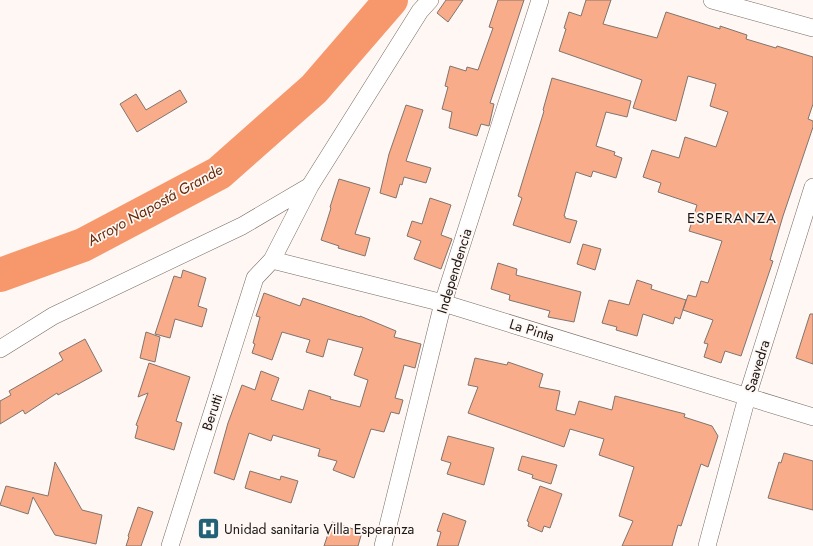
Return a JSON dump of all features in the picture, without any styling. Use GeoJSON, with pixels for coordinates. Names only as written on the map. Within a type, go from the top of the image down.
{"type":"FeatureCollection","features":[{"type":"Feature","properties":{"kind":"street"},"geometry":{"type":"LineString","coordinates":[[272,260],[310,186],[420,11],[430,0]]}},
{"type":"Feature","properties":{"kind":"street","name":"Independencia"},"geometry":{"type":"LineString","coordinates":[[383,546],[443,303],[540,0]]}},
{"type":"Feature","properties":{"kind":"street"},"geometry":{"type":"LineString","coordinates":[[712,0],[813,28]]}},
{"type":"Feature","properties":{"kind":"street"},"geometry":{"type":"LineString","coordinates":[[0,350],[53,316],[242,226],[310,186]]}},
{"type":"Feature","properties":{"kind":"street","name":"Saavedra"},"geometry":{"type":"LineString","coordinates":[[707,546],[747,397],[813,187]]}},
{"type":"Feature","properties":{"kind":"street","name":"La Pinta"},"geometry":{"type":"LineString","coordinates":[[272,260],[443,303],[813,417]]}},
{"type":"Feature","properties":{"kind":"street","name":"Berutti"},"geometry":{"type":"LineString","coordinates":[[170,546],[255,278],[272,260]]}},
{"type":"Feature","properties":{"kind":"building"},"geometry":{"type":"Polygon","coordinates":[[[446,0],[463,0],[448,22],[437,13],[446,0]]]}},
{"type":"Feature","properties":{"kind":"building"},"geometry":{"type":"Polygon","coordinates":[[[498,0],[524,0],[490,103],[494,104],[489,126],[481,124],[477,136],[449,128],[452,112],[442,109],[448,87],[445,86],[450,66],[466,71],[467,67],[478,70],[493,28],[489,27],[498,0]]]}},
{"type":"Feature","properties":{"kind":"building"},"geometry":{"type":"Polygon","coordinates":[[[586,0],[611,0],[603,24],[657,38],[666,12],[720,29],[720,26],[747,35],[746,39],[776,48],[777,46],[813,57],[813,104],[808,119],[813,121],[813,127],[783,216],[770,260],[773,261],[741,356],[725,351],[721,363],[704,357],[708,344],[704,343],[713,320],[683,310],[688,295],[696,297],[701,281],[708,283],[722,241],[689,231],[697,205],[658,192],[661,183],[643,177],[652,150],[679,158],[685,137],[716,147],[728,112],[710,106],[716,84],[688,76],[676,121],[633,108],[642,80],[559,51],[566,29],[564,28],[569,12],[581,16],[586,0]]]}},
{"type":"Feature","properties":{"kind":"building"},"geometry":{"type":"Polygon","coordinates":[[[552,78],[631,101],[627,117],[606,112],[596,146],[615,152],[614,155],[622,158],[616,178],[593,171],[591,177],[576,172],[564,216],[565,218],[577,221],[570,243],[513,225],[522,198],[518,196],[544,111],[543,110],[552,78]]]}},
{"type":"Feature","properties":{"kind":"building"},"geometry":{"type":"Polygon","coordinates":[[[180,90],[187,102],[137,132],[120,104],[136,94],[146,110],[180,90]]]}},
{"type":"Feature","properties":{"kind":"building"},"geometry":{"type":"Polygon","coordinates":[[[406,105],[423,110],[406,161],[431,168],[426,183],[404,177],[402,185],[400,184],[396,198],[380,193],[389,154],[406,105]]]}},
{"type":"Feature","properties":{"kind":"building"},"geometry":{"type":"Polygon","coordinates":[[[339,179],[370,188],[355,234],[370,238],[365,256],[338,248],[339,246],[321,240],[339,179]]]}},
{"type":"Feature","properties":{"kind":"building"},"geometry":{"type":"Polygon","coordinates":[[[430,198],[451,205],[441,235],[452,239],[441,269],[414,259],[421,241],[407,236],[412,221],[422,224],[430,198]]]}},
{"type":"Feature","properties":{"kind":"building"},"geometry":{"type":"Polygon","coordinates":[[[583,244],[601,249],[595,270],[577,264],[583,244]]]}},
{"type":"Feature","properties":{"kind":"building"},"geometry":{"type":"Polygon","coordinates":[[[498,263],[517,269],[516,275],[581,292],[574,322],[548,317],[550,311],[509,300],[510,295],[491,289],[498,263]]]}},
{"type":"Feature","properties":{"kind":"building"},"geometry":{"type":"Polygon","coordinates":[[[183,270],[206,278],[198,306],[207,309],[202,327],[175,319],[170,338],[155,334],[174,276],[181,278],[183,270]]]}},
{"type":"Feature","properties":{"kind":"building"},"geometry":{"type":"Polygon","coordinates":[[[637,280],[652,285],[651,289],[686,300],[680,319],[675,317],[673,324],[643,314],[637,336],[616,330],[617,327],[602,323],[609,300],[629,305],[637,280]]]}},
{"type":"Feature","properties":{"kind":"building"},"geometry":{"type":"Polygon","coordinates":[[[264,293],[300,306],[303,298],[360,316],[396,331],[394,337],[421,344],[415,368],[404,365],[395,398],[403,400],[399,414],[391,412],[384,432],[371,429],[354,478],[333,470],[337,461],[318,456],[320,449],[273,435],[271,441],[249,433],[234,480],[214,473],[228,423],[242,385],[255,390],[261,371],[279,378],[271,400],[303,410],[309,390],[331,397],[330,399],[360,407],[368,380],[354,375],[363,348],[328,339],[323,357],[306,352],[310,340],[282,332],[272,360],[252,353],[260,317],[256,316],[264,293]]]}},
{"type":"Feature","properties":{"kind":"building"},"geometry":{"type":"Polygon","coordinates":[[[810,314],[813,314],[813,364],[796,358],[810,314]]]}},
{"type":"Feature","properties":{"kind":"building"},"geometry":{"type":"Polygon","coordinates":[[[146,332],[160,337],[155,362],[140,358],[146,332]]]}},
{"type":"Feature","properties":{"kind":"building"},"geometry":{"type":"Polygon","coordinates":[[[85,339],[102,371],[58,395],[57,393],[25,414],[23,410],[0,424],[0,401],[11,395],[9,391],[63,360],[59,353],[85,339]]]}},
{"type":"Feature","properties":{"kind":"building"},"geometry":{"type":"Polygon","coordinates":[[[475,358],[507,365],[508,362],[543,374],[539,387],[560,391],[556,410],[575,415],[579,401],[612,410],[615,396],[685,414],[684,417],[712,426],[718,436],[708,467],[701,464],[681,526],[678,525],[672,546],[622,546],[633,521],[619,516],[634,467],[599,455],[604,439],[570,429],[564,447],[468,413],[478,387],[468,385],[475,358]]]}},
{"type":"Feature","properties":{"kind":"building"},"geometry":{"type":"Polygon","coordinates":[[[149,363],[190,377],[176,421],[182,423],[174,450],[135,438],[138,426],[136,425],[148,393],[138,397],[149,363]]]}},
{"type":"Feature","properties":{"kind":"building"},"geometry":{"type":"Polygon","coordinates":[[[448,436],[494,448],[484,485],[447,474],[451,463],[441,460],[448,436]]]}},
{"type":"Feature","properties":{"kind":"building"},"geometry":{"type":"Polygon","coordinates":[[[784,453],[813,461],[813,510],[768,498],[779,462],[781,463],[784,453]]]}},
{"type":"Feature","properties":{"kind":"building"},"geometry":{"type":"Polygon","coordinates":[[[522,456],[557,465],[551,484],[532,478],[533,475],[518,470],[522,456]]]}},
{"type":"Feature","properties":{"kind":"building"},"geometry":{"type":"Polygon","coordinates":[[[55,462],[82,510],[102,515],[96,544],[55,535],[33,497],[28,514],[0,505],[6,486],[48,496],[55,462]]]}},
{"type":"Feature","properties":{"kind":"building"},"geometry":{"type":"Polygon","coordinates":[[[250,471],[280,480],[281,476],[298,481],[291,503],[245,488],[250,471]]]}},
{"type":"Feature","properties":{"kind":"building"},"geometry":{"type":"Polygon","coordinates":[[[540,486],[562,494],[550,528],[544,526],[542,532],[528,526],[529,522],[527,521],[540,486]]]}},
{"type":"Feature","properties":{"kind":"building"},"geometry":{"type":"Polygon","coordinates":[[[138,507],[153,512],[141,546],[126,546],[128,536],[138,507]]]}},
{"type":"Feature","properties":{"kind":"building"},"geometry":{"type":"Polygon","coordinates":[[[443,513],[466,521],[458,546],[437,546],[441,532],[437,531],[443,513]]]}},
{"type":"Feature","properties":{"kind":"building"},"geometry":{"type":"Polygon","coordinates":[[[332,522],[362,532],[358,546],[324,546],[332,522]]]}},
{"type":"Feature","properties":{"kind":"waterway","name":"Arroyo Napostá Grande"},"geometry":{"type":"LineString","coordinates":[[0,275],[83,245],[219,173],[314,89],[391,0]]}},
{"type":"Feature","properties":{"kind":"place","name":"Unidad sanitaria Villa Esperanza"},"geometry":{"type":"Point","coordinates":[209,529]}},
{"type":"Feature","properties":{"kind":"district","name":"ESPERANZA"},"geometry":{"type":"Point","coordinates":[732,218]}}]}
